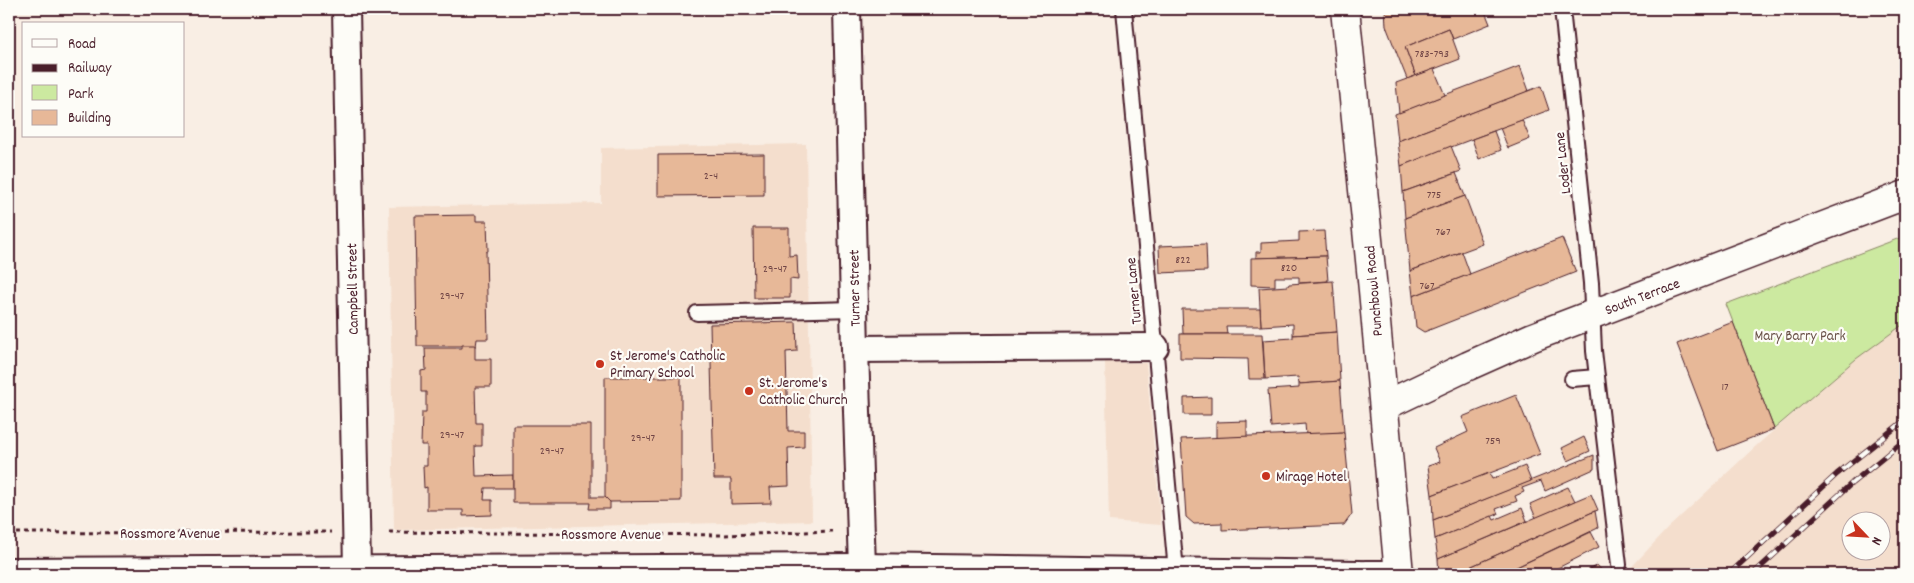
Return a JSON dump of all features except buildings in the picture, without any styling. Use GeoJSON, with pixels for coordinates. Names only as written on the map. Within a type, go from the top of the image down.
{"type":"FeatureCollection","features":[{"type":"Feature","properties":{"kind":"main road","name":"Punchbowl Road"},"geometry":{"type":"LineString","coordinates":[[1344,9],[1399,574]]}},
{"type":"Feature","properties":{"kind":"main road","name":"South Terrace"},"geometry":{"type":"LineString","coordinates":[[1384,406],[1533,337],[1905,195]]}},
{"type":"Feature","properties":{"kind":"street","name":"Campbell Street"},"geometry":{"type":"LineString","coordinates":[[346,9],[357,569]]}},
{"type":"Feature","properties":{"kind":"street","name":"Turner Street"},"geometry":{"type":"LineString","coordinates":[[847,9],[862,567]]}},
{"type":"Feature","properties":{"kind":"street"},"geometry":{"type":"LineString","coordinates":[[855,350],[1155,347]]}},
{"type":"Feature","properties":{"kind":"street"},"geometry":{"type":"LineString","coordinates":[[9,571],[862,567],[1360,574]]}},
{"type":"Feature","properties":{"kind":"street"},"geometry":{"type":"LineString","coordinates":[[1366,574],[1399,574]]}},
{"type":"Feature","properties":{"kind":"lane","name":"Turner Lane"},"geometry":{"type":"LineString","coordinates":[[1124,9],[1176,571]]}},
{"type":"Feature","properties":{"kind":"lane","name":"Loder Lane"},"geometry":{"type":"LineString","coordinates":[[1562,9],[1591,283],[1597,377],[1619,565]]}},
{"type":"Feature","properties":{"kind":"lane"},"geometry":{"type":"LineString","coordinates":[[697,313],[854,309]]}},
{"type":"Feature","properties":{"kind":"lane"},"geometry":{"type":"LineString","coordinates":[[1572,379],[1597,377]]}},
{"type":"Feature","properties":{"kind":"path","name":"Rossmore Avenue"},"geometry":{"type":"LineString","coordinates":[[389,532],[725,535],[832,531]]}},
{"type":"Feature","properties":{"kind":"path","name":"Rossmore Avenue"},"geometry":{"type":"LineString","coordinates":[[9,533],[332,532]]}},
{"type":"Feature","properties":{"kind":"shaded area","name":"St Jerome's Catholic Primary School"},"geometry":{"type":"Polygon","coordinates":[[[806,144],[812,521],[394,530],[389,207],[601,203],[601,148],[806,144]]]}},
{"type":"Feature","properties":{"kind":"shaded area"},"geometry":{"type":"Polygon","coordinates":[[[1905,323],[1905,574],[1625,574],[1667,529],[1757,445],[1856,359],[1905,323]]]}},
{"type":"Feature","properties":{"kind":"shaded area"},"geometry":{"type":"Polygon","coordinates":[[[1105,362],[1146,363],[1161,525],[1109,521],[1105,362]]]}},
{"type":"Feature","properties":{"kind":"green space","name":"Mary Barry Park"},"geometry":{"type":"Polygon","coordinates":[[[1905,236],[1905,323],[1856,359],[1774,429],[1726,304],[1905,236]]]}},
{"type":"Feature","properties":{"kind":"railway"},"geometry":{"type":"LineString","coordinates":[[1729,574],[1837,474],[1905,420]]}},
{"type":"Feature","properties":{"kind":"railway"},"geometry":{"type":"LineString","coordinates":[[1753,574],[1852,483],[1905,440]]}},
{"type":"Feature","properties":{"kind":"place","name":"St Jerome's Catholic Primary School"},"geometry":{"type":"Point","coordinates":[600,364]}},
{"type":"Feature","properties":{"kind":"place","name":"St. Jerome's Catholic Church"},"geometry":{"type":"Point","coordinates":[749,391]}},
{"type":"Feature","properties":{"kind":"place","name":"Mirage Hotel"},"geometry":{"type":"Point","coordinates":[1266,476]}}]}
